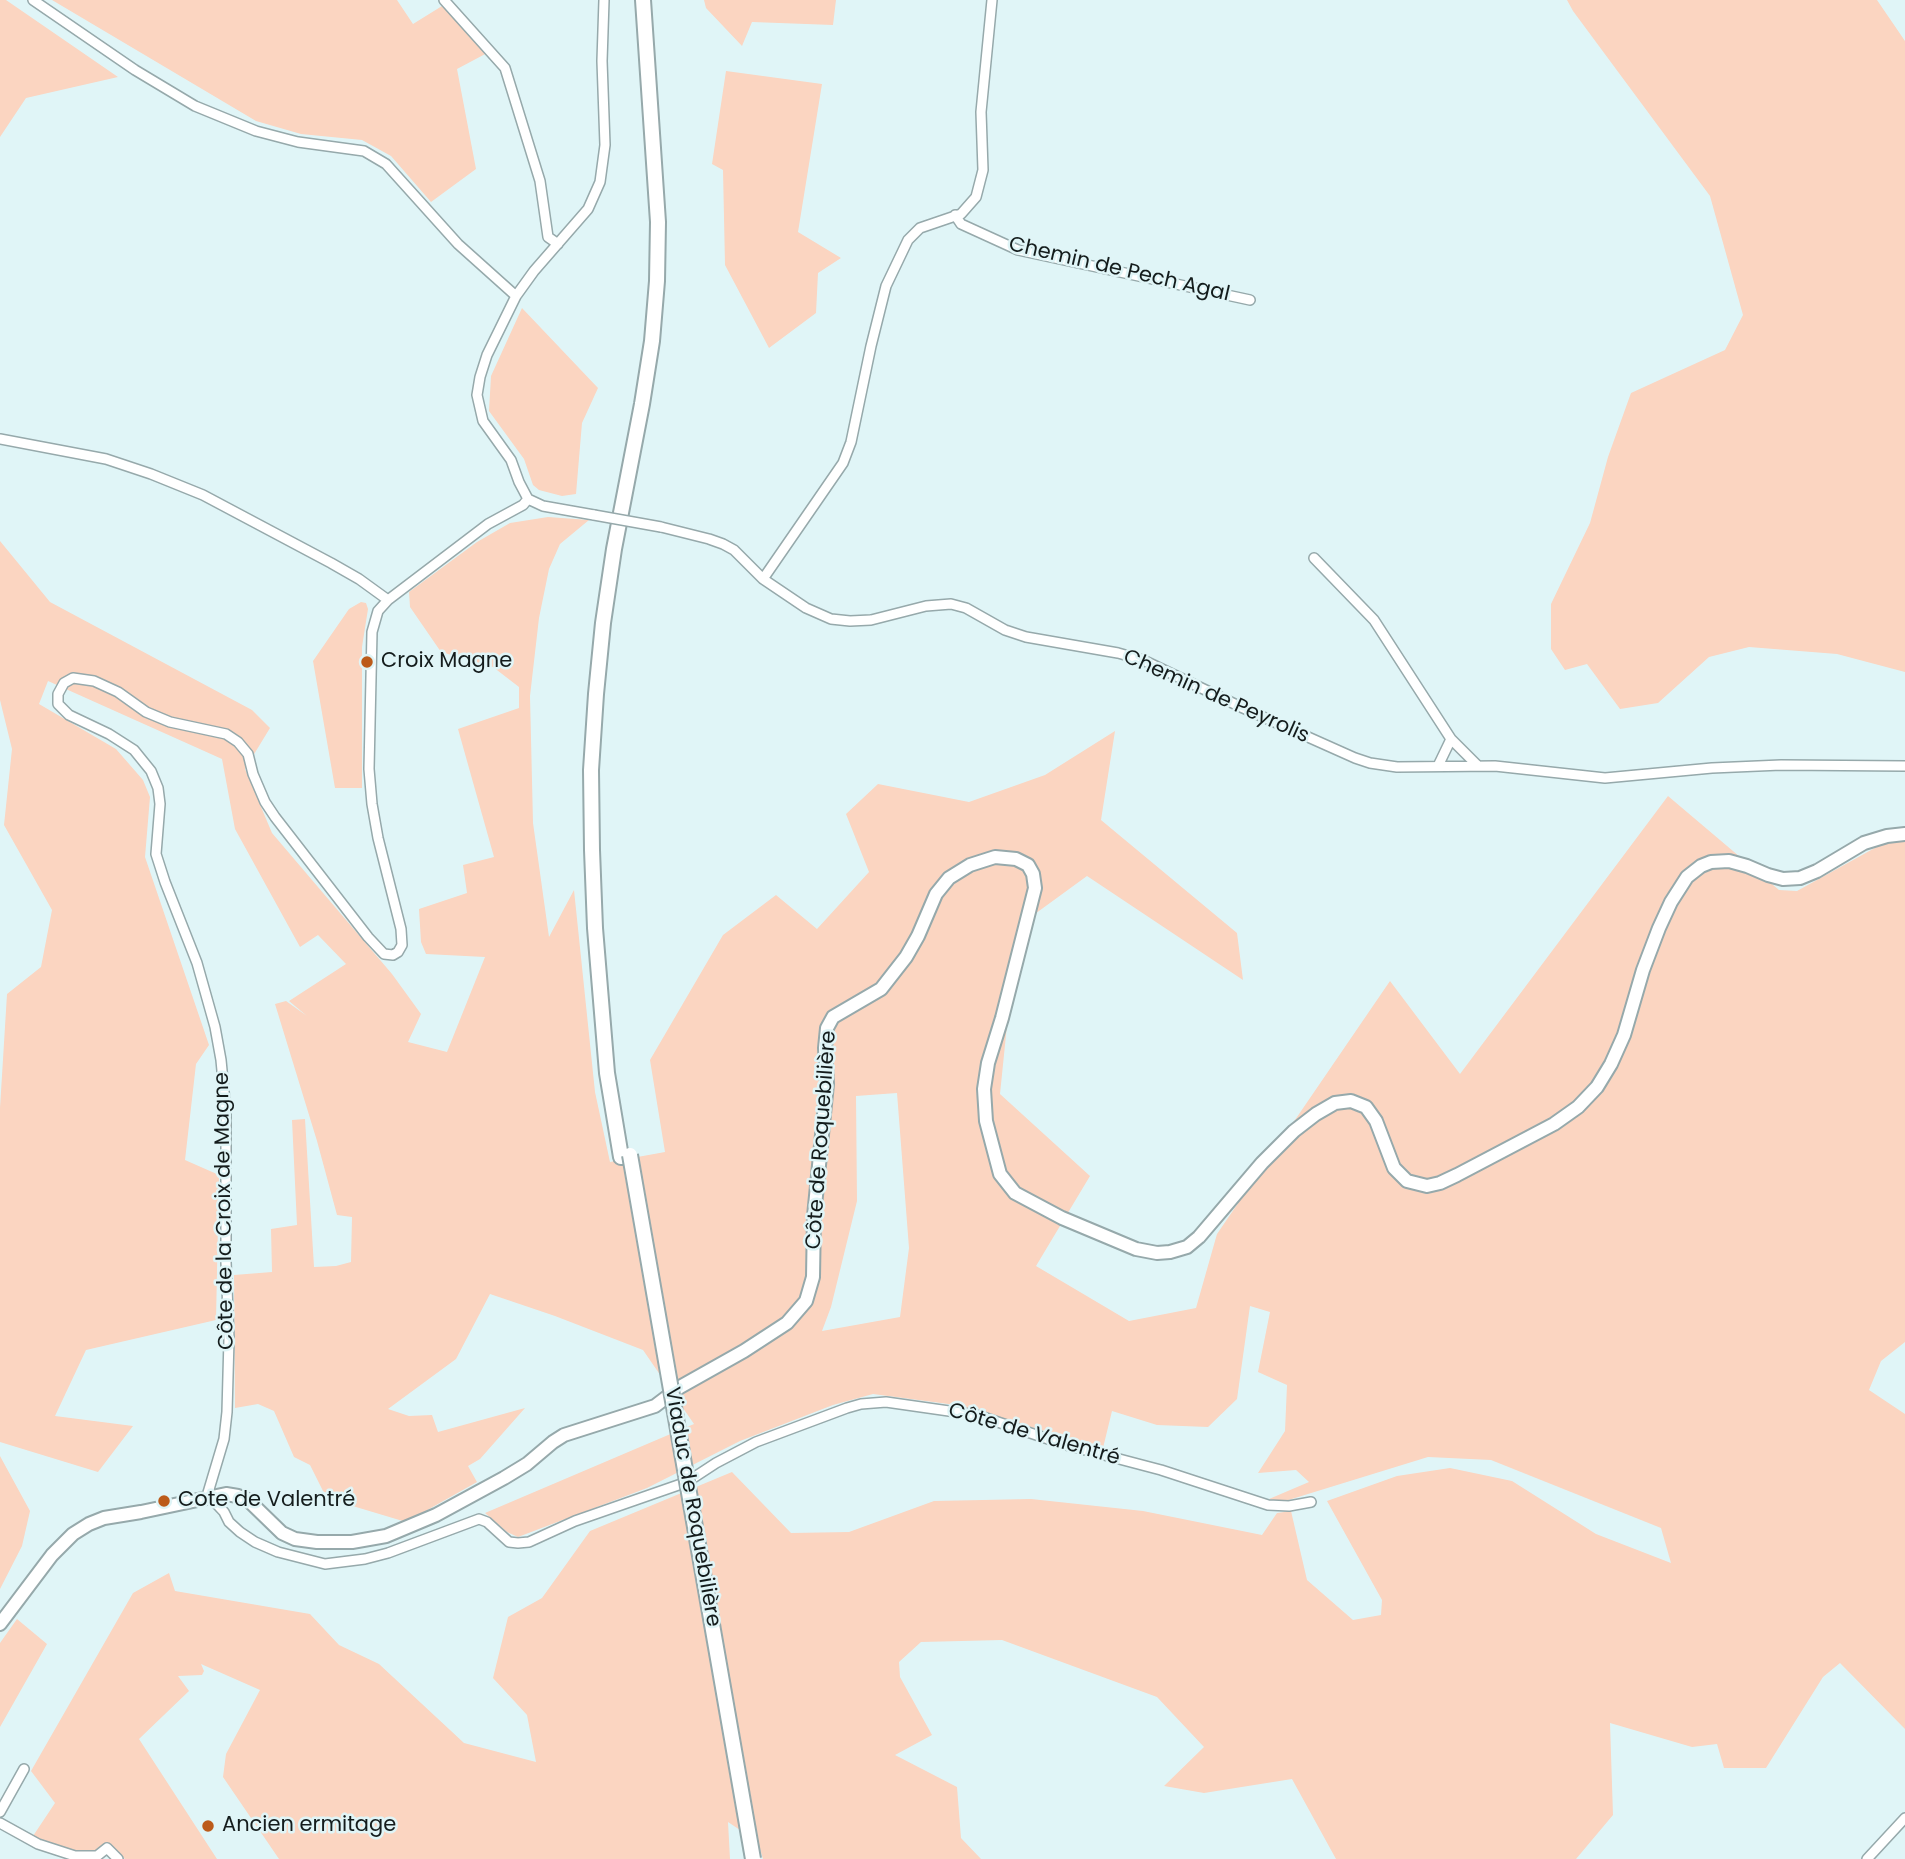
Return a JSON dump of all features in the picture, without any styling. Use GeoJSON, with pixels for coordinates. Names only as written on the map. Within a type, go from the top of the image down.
{"type":"FeatureCollection","features":[{"type":"Feature","properties":{"kind":"main road"},"geometry":{"type":"LineString","coordinates":[[626,1156],[602,992],[596,928],[592,770],[603,623],[652,341],[657,281],[656,184],[643,0]]}},
{"type":"Feature","properties":{"kind":"main road","name":"Viaduc de Roquebilière"},"geometry":{"type":"LineString","coordinates":[[626,1156],[743,1859]]}},
{"type":"Feature","properties":{"kind":"main road","name":"Viaduc de Roquebilière"},"geometry":{"type":"LineString","coordinates":[[626,1156],[753,1859]]}},
{"type":"Feature","properties":{"kind":"street"},"geometry":{"type":"LineString","coordinates":[[33,0],[195,106],[256,131],[299,142],[364,151],[386,164],[458,244],[516,296]]}},
{"type":"Feature","properties":{"kind":"street"},"geometry":{"type":"LineString","coordinates":[[444,0],[505,68],[540,181],[548,237],[558,244]]}},
{"type":"Feature","properties":{"kind":"street"},"geometry":{"type":"LineString","coordinates":[[528,499],[511,460],[483,421],[477,395],[487,355],[516,296],[588,209],[600,182],[605,145],[602,61],[604,0]]}},
{"type":"Feature","properties":{"kind":"street"},"geometry":{"type":"LineString","coordinates":[[763,579],[843,463],[851,442],[870,345],[886,286],[908,240],[920,228],[961,214],[976,197],[983,170],[983,89],[992,0]]}},
{"type":"Feature","properties":{"kind":"street","name":"Chemin de Pech Agal"},"geometry":{"type":"LineString","coordinates":[[955,215],[961,224],[1018,250],[1250,300]]}},
{"type":"Feature","properties":{"kind":"street"},"geometry":{"type":"LineString","coordinates":[[0,439],[106,459],[202,495],[331,563],[388,600]]}},
{"type":"Feature","properties":{"kind":"street","name":"Chemin de Peyrolis"},"geometry":{"type":"LineString","coordinates":[[528,499],[543,506],[661,527],[723,544],[763,579],[806,608],[831,619],[872,620],[926,606],[951,604],[967,608],[1005,630],[1143,660],[1370,763],[1397,767],[1477,765],[1605,778],[1781,765],[1905,766]]}},
{"type":"Feature","properties":{"kind":"street","name":"Côte de la Croix de Magne"},"geometry":{"type":"LineString","coordinates":[[208,1496],[224,1439],[229,1339],[226,1113],[215,1027],[197,963],[164,882],[156,854],[160,804],[158,788],[151,771],[134,750],[109,734],[69,715],[58,704],[58,694],[64,683],[74,678],[93,681],[118,692],[146,712],[170,722],[226,734],[238,742],[248,754],[265,802],[275,817],[368,937],[383,954],[393,955],[402,945],[401,929],[372,804],[369,756],[372,632],[379,611],[388,600],[488,524],[523,505],[528,499]]}},
{"type":"Feature","properties":{"kind":"street"},"geometry":{"type":"LineString","coordinates":[[1314,558],[1374,620],[1451,740],[1477,765]]}},
{"type":"Feature","properties":{"kind":"street"},"geometry":{"type":"LineString","coordinates":[[1438,766],[1451,740]]}},
{"type":"Feature","properties":{"kind":"street","name":"Côte de Roquebilière"},"geometry":{"type":"LineString","coordinates":[[226,1494],[248,1500],[282,1533],[295,1539],[352,1542],[386,1536],[428,1519],[504,1478],[564,1435],[654,1406],[680,1387],[787,1323],[806,1301],[813,1277],[814,1216],[827,1084],[827,1028],[833,1017],[881,989],[912,947],[936,894],[949,878],[970,865],[995,857],[1016,859],[1028,865],[1033,873],[1035,888],[988,1063],[984,1089],[986,1121],[1000,1174],[1015,1193],[1062,1218],[1136,1249],[1157,1253],[1187,1247],[1199,1237],[1262,1163],[1294,1131],[1335,1103],[1351,1101],[1366,1107],[1376,1121],[1394,1168],[1407,1181],[1427,1186],[1457,1175],[1554,1124],[1578,1107],[1597,1087],[1611,1064],[1624,1035],[1643,970],[1659,928],[1686,877],[1711,862],[1729,861],[1768,876],[1800,878],[1864,843],[1905,834]]}},
{"type":"Feature","properties":{"kind":"street","name":"Côte de Valentré"},"geometry":{"type":"LineString","coordinates":[[208,1496],[224,1512],[229,1522],[255,1542],[278,1552],[325,1564],[388,1553],[479,1519],[487,1522],[509,1542],[517,1544],[529,1542],[575,1521],[687,1482],[756,1441],[847,1408],[886,1402],[977,1415],[1066,1445],[1161,1470],[1268,1505],[1289,1506],[1311,1502]]}},
{"type":"Feature","properties":{"kind":"street"},"geometry":{"type":"LineString","coordinates":[[0,1624],[51,1555],[73,1534],[89,1524],[104,1518],[226,1494],[224,1512]]}},
{"type":"Feature","properties":{"kind":"street"},"geometry":{"type":"LineString","coordinates":[[0,1812],[24,1769]]}},
{"type":"Feature","properties":{"kind":"street"},"geometry":{"type":"LineString","coordinates":[[1867,1859],[1905,1818]]}},
{"type":"Feature","properties":{"kind":"street"},"geometry":{"type":"LineString","coordinates":[[0,1823],[38,1844],[75,1856],[97,1856],[107,1848],[118,1859]]}},
{"type":"Feature","properties":{"kind":"shaded area"},"geometry":{"type":"Polygon","coordinates":[[[0,0],[6,0],[118,77],[26,98],[0,137],[0,0]]]}},
{"type":"Feature","properties":{"kind":"shaded area"},"geometry":{"type":"Polygon","coordinates":[[[52,0],[397,0],[413,24],[442,6],[489,52],[457,69],[476,169],[431,202],[391,156],[362,140],[301,134],[256,121],[52,0]]]}},
{"type":"Feature","properties":{"kind":"shaded area"},"geometry":{"type":"Polygon","coordinates":[[[704,0],[836,0],[833,25],[752,22],[742,46],[706,8],[704,0]]]}},
{"type":"Feature","properties":{"kind":"shaded area"},"geometry":{"type":"Polygon","coordinates":[[[1567,0],[1877,0],[1905,41],[1905,672],[1837,654],[1749,647],[1709,657],[1658,703],[1620,709],[1587,664],[1565,670],[1551,649],[1551,604],[1590,523],[1608,457],[1631,393],[1725,350],[1743,315],[1710,196],[1567,0]]]}},
{"type":"Feature","properties":{"kind":"shaded area"},"geometry":{"type":"Polygon","coordinates":[[[726,71],[822,84],[798,232],[841,258],[818,273],[816,313],[769,348],[725,265],[723,170],[712,164],[726,71]]]}},
{"type":"Feature","properties":{"kind":"shaded area"},"geometry":{"type":"Polygon","coordinates":[[[522,308],[598,388],[582,423],[576,494],[562,496],[539,490],[533,485],[524,459],[489,411],[491,376],[522,308]]]}},
{"type":"Feature","properties":{"kind":"shaded area"},"geometry":{"type":"Polygon","coordinates":[[[548,517],[589,520],[560,544],[549,569],[539,618],[530,696],[533,823],[549,937],[574,890],[595,1092],[610,1162],[665,1152],[650,1060],[723,935],[776,895],[817,929],[869,872],[846,814],[878,784],[969,802],[1045,775],[1115,731],[1101,820],[1237,933],[1243,980],[1087,876],[1017,927],[1000,1094],[1090,1176],[1036,1266],[1129,1321],[1196,1308],[1217,1234],[1390,981],[1460,1074],[1668,796],[1779,890],[1797,891],[1882,844],[1905,840],[1905,1342],[1881,1361],[1869,1390],[1905,1414],[1905,1729],[1840,1663],[1823,1677],[1766,1768],[1724,1768],[1717,1744],[1692,1747],[1610,1723],[1613,1815],[1576,1859],[1336,1859],[1292,1779],[1204,1793],[1164,1786],[1204,1747],[1157,1697],[1002,1640],[921,1642],[899,1662],[900,1677],[932,1735],[895,1755],[957,1787],[961,1838],[981,1859],[763,1859],[758,1842],[728,1822],[730,1859],[279,1859],[223,1777],[226,1754],[260,1690],[201,1664],[204,1671],[202,1675],[178,1676],[189,1691],[139,1739],[217,1859],[125,1859],[111,1845],[97,1851],[75,1852],[33,1836],[55,1803],[31,1771],[133,1593],[169,1573],[175,1591],[310,1614],[339,1645],[379,1664],[464,1743],[536,1762],[527,1715],[493,1678],[508,1617],[542,1598],[590,1531],[732,1472],[791,1533],[849,1532],[934,1501],[1031,1499],[1143,1511],[1262,1535],[1277,1513],[1291,1511],[1307,1580],[1353,1620],[1381,1615],[1382,1600],[1327,1501],[1397,1476],[1450,1468],[1512,1481],[1596,1534],[1671,1563],[1661,1528],[1491,1460],[1428,1457],[1282,1502],[1269,1499],[1309,1482],[1296,1470],[1258,1473],[1285,1431],[1287,1385],[1258,1372],[1270,1312],[1250,1306],[1237,1399],[1208,1427],[1157,1425],[1112,1411],[1103,1448],[956,1405],[873,1394],[833,1405],[740,1441],[647,1488],[518,1537],[507,1532],[485,1513],[694,1424],[643,1350],[490,1294],[456,1359],[388,1409],[409,1416],[432,1415],[438,1432],[525,1408],[480,1459],[468,1466],[477,1482],[406,1522],[336,1501],[323,1491],[310,1465],[294,1457],[274,1411],[258,1404],[235,1408],[234,1275],[272,1272],[271,1229],[297,1225],[292,1120],[305,1119],[314,1267],[351,1262],[352,1217],[337,1215],[275,1004],[286,1001],[307,1016],[289,1001],[346,964],[318,935],[300,947],[235,829],[222,759],[48,681],[39,704],[116,749],[143,780],[150,797],[145,857],[209,1045],[196,1064],[185,1160],[219,1175],[216,1320],[86,1350],[55,1416],[133,1426],[98,1472],[0,1442],[0,1108],[7,994],[41,967],[52,910],[4,825],[12,749],[0,700],[0,541],[50,602],[252,710],[270,728],[245,769],[272,833],[392,974],[421,1014],[408,1042],[447,1052],[485,957],[426,954],[421,942],[419,909],[467,893],[463,865],[494,857],[458,729],[519,708],[519,687],[493,667],[441,652],[410,607],[409,592],[477,542],[510,523],[548,517]],[[897,1093],[856,1096],[857,1201],[831,1307],[822,1331],[900,1317],[909,1248],[897,1093]]]}},
{"type":"Feature","properties":{"kind":"shaded area"},"geometry":{"type":"Polygon","coordinates":[[[361,602],[366,603],[368,609],[362,647],[362,788],[335,788],[313,661],[349,609],[361,602]]]}},
{"type":"Feature","properties":{"kind":"shaded area"},"geometry":{"type":"Polygon","coordinates":[[[0,1456],[30,1511],[22,1546],[0,1589],[0,1456]]]}},
{"type":"Feature","properties":{"kind":"shaded area"},"geometry":{"type":"Polygon","coordinates":[[[17,1619],[47,1644],[0,1727],[0,1643],[17,1619]]]}},
{"type":"Feature","properties":{"kind":"place","name":"Croix Magne"},"geometry":{"type":"Point","coordinates":[367,662]}},
{"type":"Feature","properties":{"kind":"place","name":"Cote de Valentré"},"geometry":{"type":"Point","coordinates":[164,1501]}},
{"type":"Feature","properties":{"kind":"place","name":"Ancien ermitage"},"geometry":{"type":"Point","coordinates":[208,1826]}}]}
